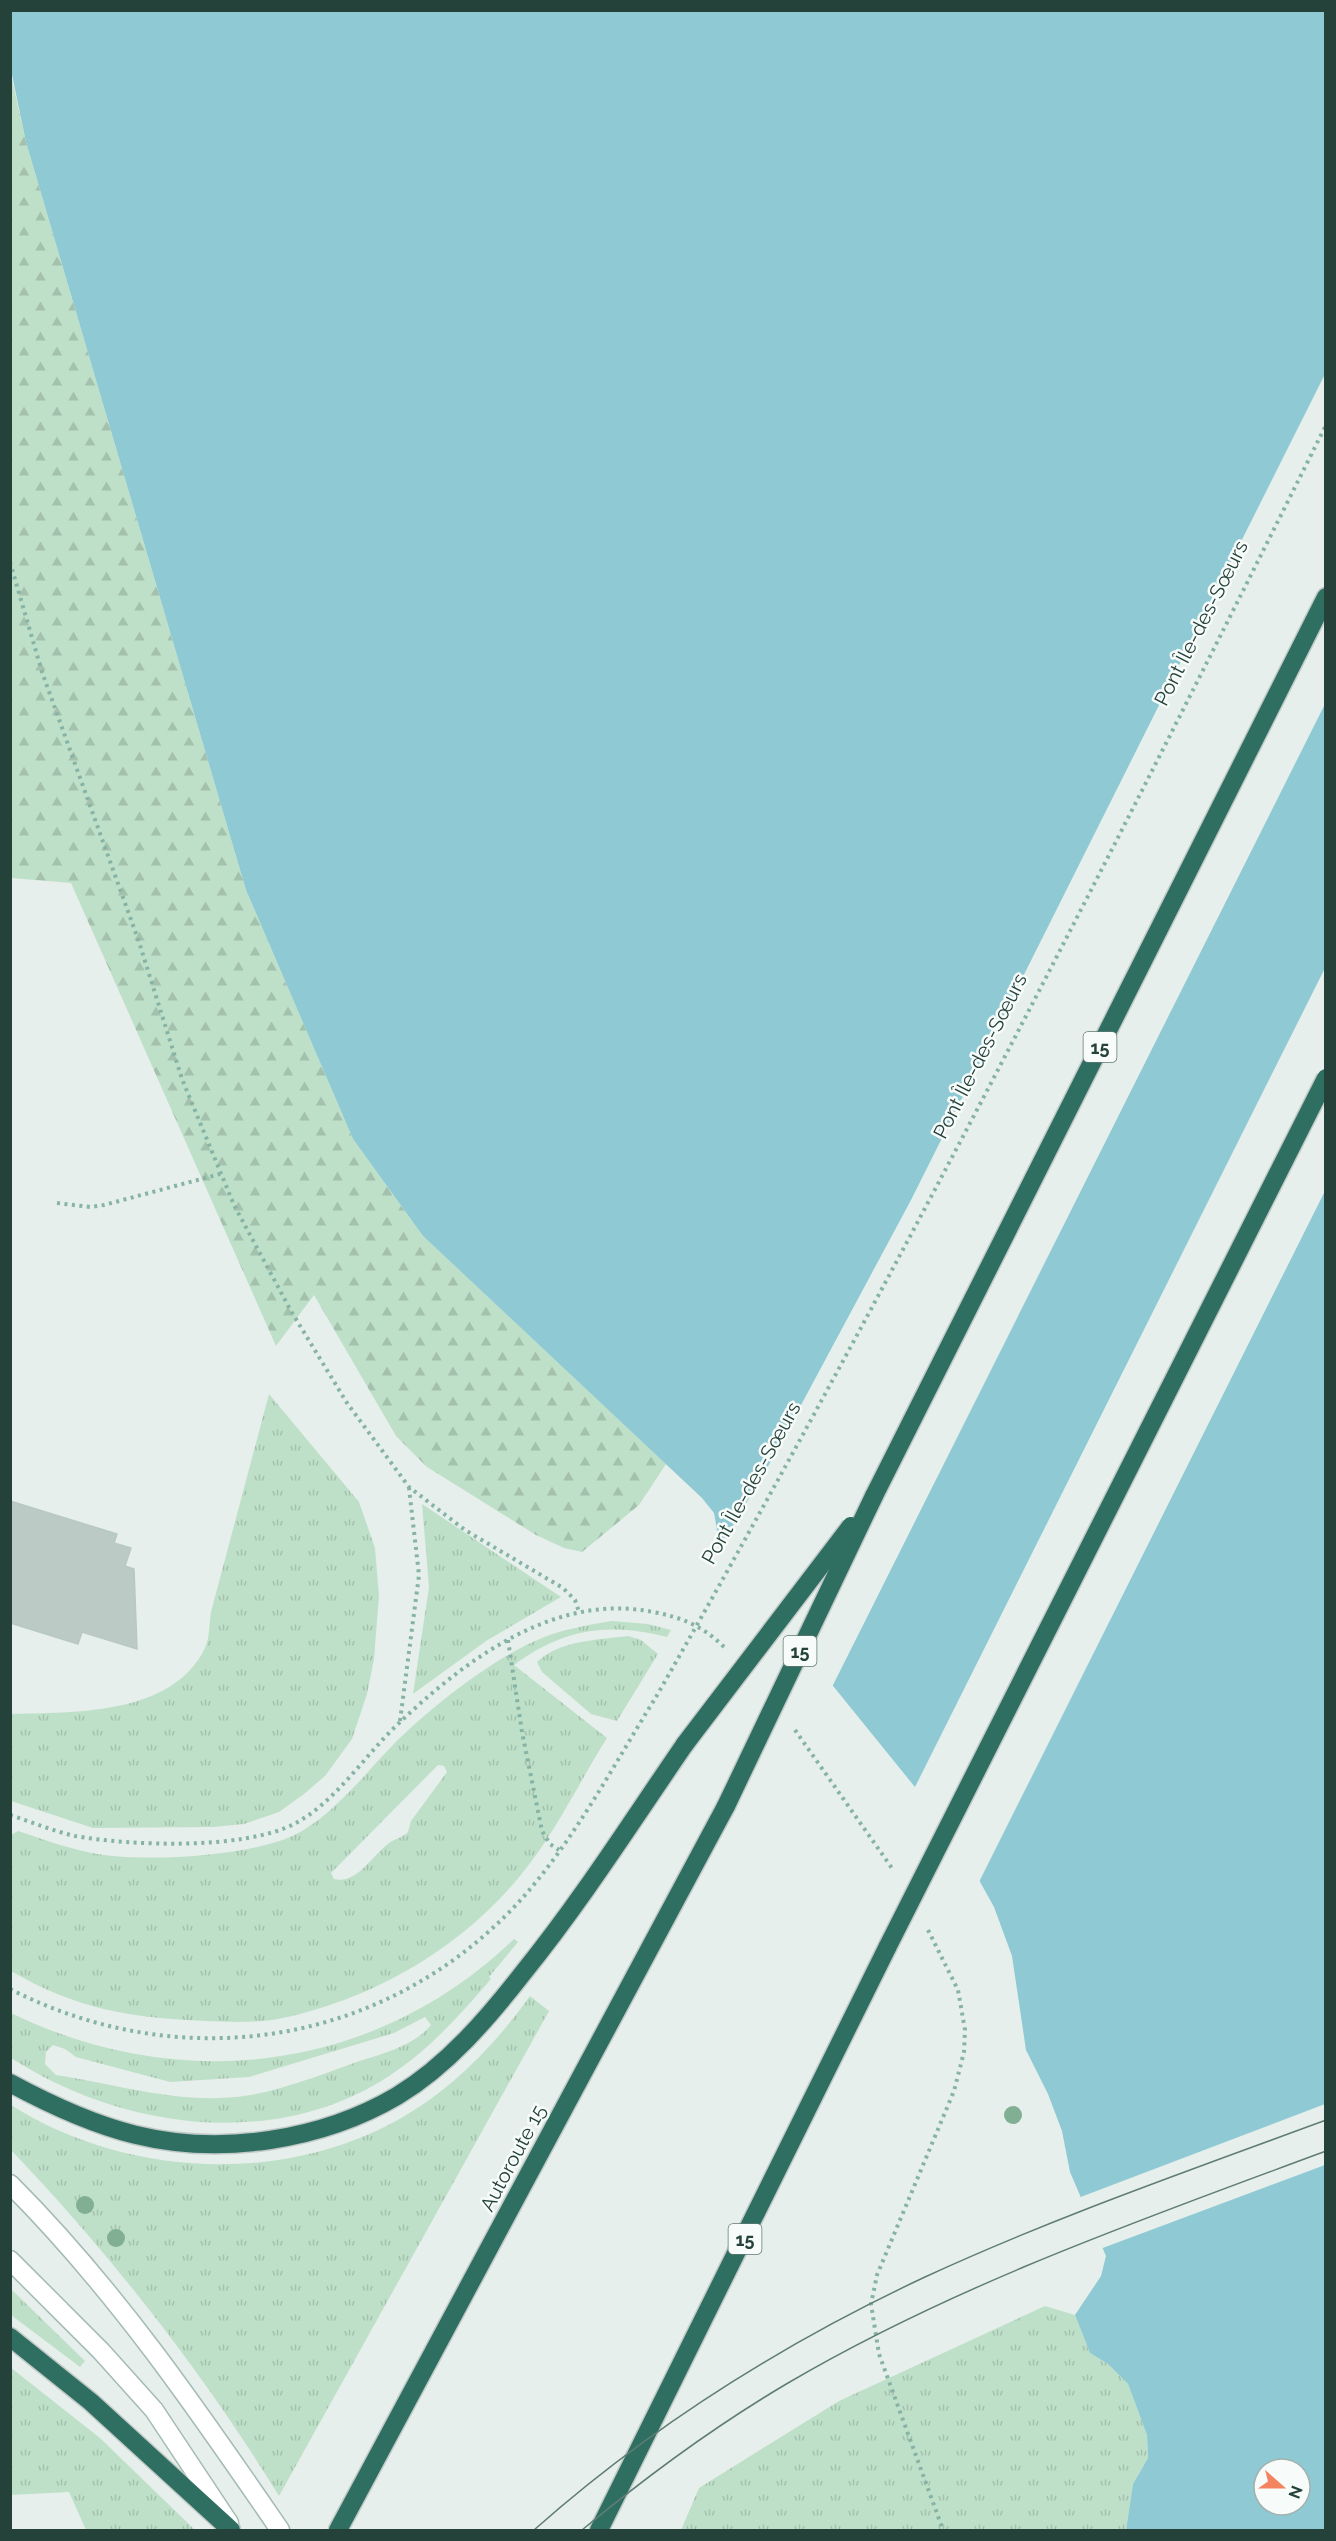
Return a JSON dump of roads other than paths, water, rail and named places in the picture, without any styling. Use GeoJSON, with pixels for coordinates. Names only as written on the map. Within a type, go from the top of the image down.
{"type":"FeatureCollection","features":[{"type":"Feature","properties":{"kind":"highway","name":"15"},"geometry":{"type":"LineString","coordinates":[[874,1496],[1326,597]]}},
{"type":"Feature","properties":{"kind":"highway","name":"15"},"geometry":{"type":"LineString","coordinates":[[599,2530],[888,1946],[1326,1078]]}},
{"type":"Feature","properties":{"kind":"highway"},"geometry":{"type":"LineString","coordinates":[[10,2083],[90,2122],[124,2133],[166,2142],[246,2144],[319,2130],[364,2114],[399,2095],[433,2070],[499,2004],[558,1930],[685,1744],[874,1496]]}},
{"type":"Feature","properties":{"kind":"highway","name":"Autoroute 15"},"geometry":{"type":"LineString","coordinates":[[338,2530],[726,1806],[874,1496]]}},
{"type":"Feature","properties":{"kind":"highway"},"geometry":{"type":"LineString","coordinates":[[10,2337],[91,2402],[232,2530]]}},
{"type":"Feature","properties":{"kind":"street"},"geometry":{"type":"LineString","coordinates":[[10,2184],[64,2240],[128,2315],[188,2395],[280,2530]]}},
{"type":"Feature","properties":{"kind":"street"},"geometry":{"type":"LineString","coordinates":[[10,2260],[101,2351],[154,2410],[232,2530]]}},
{"type":"Feature","properties":{"kind":"water"},"geometry":{"type":"Polygon","coordinates":[[[10,11],[1325,11],[1325,2530],[1126,2530],[1133,2484],[1148,2458],[1147,2435],[1128,2384],[1108,2364],[1090,2353],[1075,2315],[1101,2276],[1106,2256],[1070,2172],[1062,2131],[1048,2094],[1026,2050],[1012,1956],[994,1907],[969,1862],[936,1813],[740,1571],[719,1541],[714,1513],[702,1498],[423,1236],[353,1139],[246,890],[26,142],[11,70],[10,11]]]}},
{"type":"Feature","properties":{"kind":"tram line"},"geometry":{"type":"LineString","coordinates":[[534,2530],[578,2492],[672,2422],[770,2359],[872,2303],[1024,2234],[1326,2120]]}},
{"type":"Feature","properties":{"kind":"tram line"},"geometry":{"type":"LineString","coordinates":[[582,2530],[631,2490],[708,2434],[761,2399],[852,2347],[984,2284],[1052,2255],[1326,2151]]}}]}
